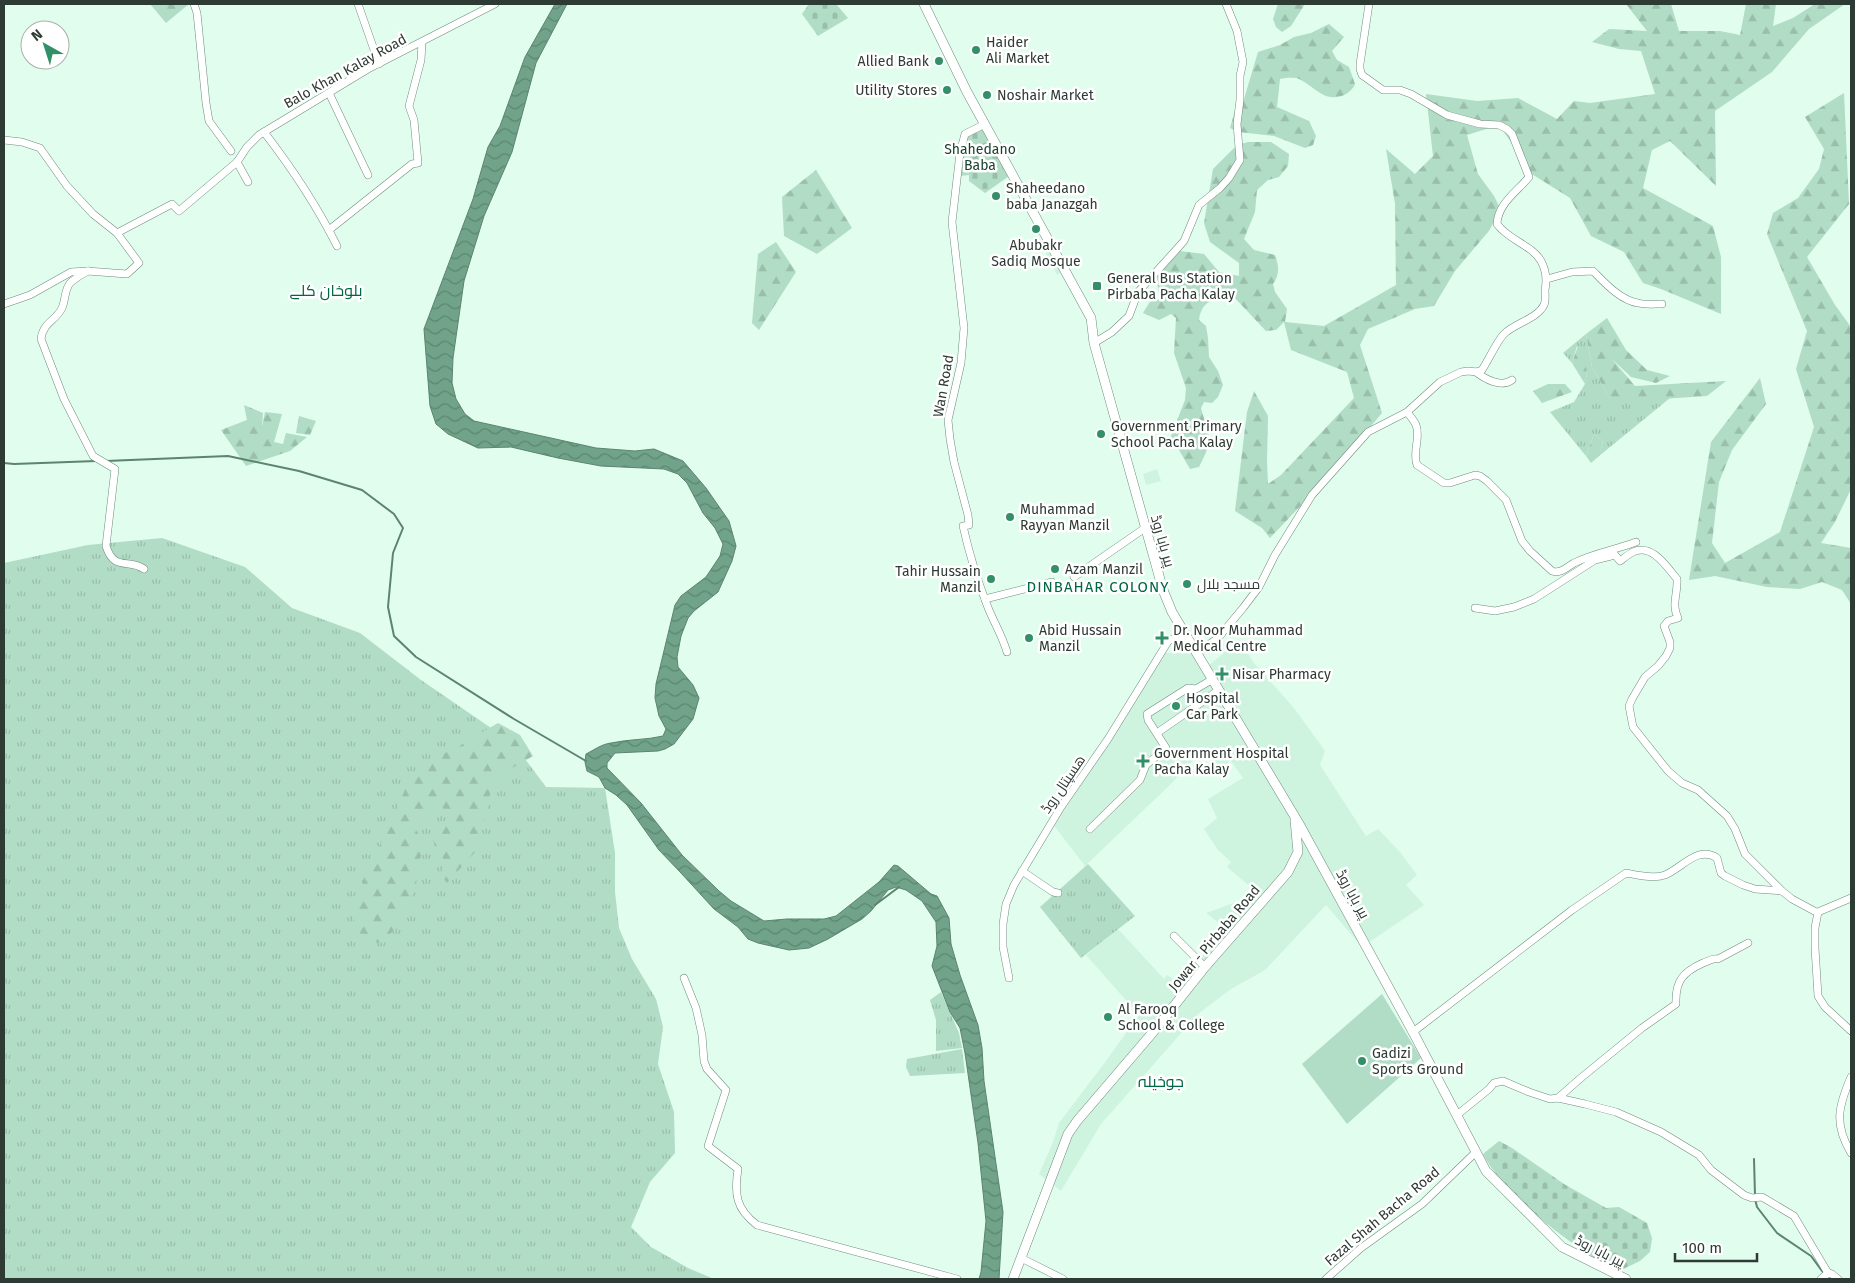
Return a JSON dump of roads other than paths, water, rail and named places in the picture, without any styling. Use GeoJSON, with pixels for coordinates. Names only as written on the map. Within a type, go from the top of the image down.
{"type":"FeatureCollection","features":[{"type":"Feature","properties":{"kind":"main road","name":"پیر بابا روڈ"},"geometry":{"type":"LineString","coordinates":[[924,4],[985,124],[1091,318],[1094,343],[1162,590],[1179,624],[1294,815],[1413,1032],[1486,1171],[1562,1247],[1626,1279]]}},
{"type":"Feature","properties":{"kind":"main road"},"geometry":{"type":"LineString","coordinates":[[1294,815],[1298,852],[1295,861]]}},
{"type":"Feature","properties":{"kind":"main road"},"geometry":{"type":"LineString","coordinates":[[1295,861],[1306,856],[1317,857]]}},
{"type":"Feature","properties":{"kind":"main road","name":"Jowar - Pirbaba Road"},"geometry":{"type":"LineString","coordinates":[[1013,1279],[1068,1134],[1076,1121],[1154,1031],[1205,967],[1288,872],[1295,861]]}},
{"type":"Feature","properties":{"kind":"street"},"geometry":{"type":"LineString","coordinates":[[194,4],[197,13],[209,121],[231,151]]}},
{"type":"Feature","properties":{"kind":"street"},"geometry":{"type":"LineString","coordinates":[[358,4],[380,64]]}},
{"type":"Feature","properties":{"kind":"street","name":"Balo Khan Kalay Road"},"geometry":{"type":"LineString","coordinates":[[117,233],[172,204],[179,211],[237,162],[247,147],[264,132],[380,64],[478,11],[495,4]]}},
{"type":"Feature","properties":{"kind":"street"},"geometry":{"type":"LineString","coordinates":[[1094,343],[1112,332],[1129,316],[1138,292],[1184,241],[1199,204],[1220,188],[1229,178],[1240,160],[1237,124],[1240,76],[1243,62],[1237,31],[1226,4]]}},
{"type":"Feature","properties":{"kind":"street"},"geometry":{"type":"LineString","coordinates":[[1197,653],[1222,635],[1259,587],[1275,555],[1312,495],[1368,432],[1407,412],[1440,382],[1461,372],[1482,370],[1505,333],[1537,313],[1544,306],[1547,279],[1541,261],[1536,254],[1516,242],[1497,224],[1497,217],[1509,198],[1529,177],[1512,134],[1499,125],[1480,124],[1447,115],[1411,94],[1400,90],[1382,90],[1362,75],[1360,64],[1369,4]]}},
{"type":"Feature","properties":{"kind":"street"},"geometry":{"type":"LineString","coordinates":[[329,230],[412,164],[418,163],[414,120],[409,106],[420,67],[422,42]]}},
{"type":"Feature","properties":{"kind":"street"},"geometry":{"type":"LineString","coordinates":[[329,93],[368,175]]}},
{"type":"Feature","properties":{"kind":"street","name":"Wan Road"},"geometry":{"type":"LineString","coordinates":[[985,124],[965,134],[960,153],[952,222],[964,328],[961,363],[948,420],[954,462],[968,515],[969,525],[964,526],[970,555],[985,599],[1003,636],[1007,652]]}},
{"type":"Feature","properties":{"kind":"street"},"geometry":{"type":"LineString","coordinates":[[264,132],[285,160],[337,246]]}},
{"type":"Feature","properties":{"kind":"street"},"geometry":{"type":"LineString","coordinates":[[4,140],[22,142],[40,148],[66,186],[93,214],[117,233],[139,263],[127,274],[88,271],[71,272],[39,291],[4,304]]}},
{"type":"Feature","properties":{"kind":"street"},"geometry":{"type":"LineString","coordinates":[[237,162],[248,182]]}},
{"type":"Feature","properties":{"kind":"street"},"geometry":{"type":"LineString","coordinates":[[88,271],[71,282],[62,310],[46,325],[42,331],[41,339],[64,398],[93,456],[115,469],[106,546],[108,554],[113,560],[123,564],[140,566],[144,569]]}},
{"type":"Feature","properties":{"kind":"street"},"geometry":{"type":"LineString","coordinates":[[1547,279],[1567,273],[1593,271],[1605,284],[1638,304],[1662,304]]}},
{"type":"Feature","properties":{"kind":"street"},"geometry":{"type":"LineString","coordinates":[[1476,372],[1500,384],[1506,384],[1512,380]]}},
{"type":"Feature","properties":{"kind":"street"},"geometry":{"type":"LineString","coordinates":[[1407,412],[1416,424],[1418,433],[1415,448],[1417,465],[1444,483],[1475,475],[1487,481],[1506,500],[1522,541],[1552,571],[1560,572],[1592,554],[1614,550],[1636,542]]}},
{"type":"Feature","properties":{"kind":"street"},"geometry":{"type":"LineString","coordinates":[[1074,577],[1146,528]]}},
{"type":"Feature","properties":{"kind":"street"},"geometry":{"type":"LineString","coordinates":[[1475,608],[1495,611],[1514,607],[1534,599],[1595,560],[1615,555],[1620,561],[1634,552],[1645,550],[1656,555],[1678,579],[1678,589],[1673,607],[1678,618],[1668,621],[1664,626],[1670,642],[1670,648],[1666,656],[1645,677],[1629,706],[1633,727],[1668,771],[1682,783],[1698,790],[1727,816],[1735,829],[1745,854],[1792,899],[1818,913]]}},
{"type":"Feature","properties":{"kind":"street"},"geometry":{"type":"LineString","coordinates":[[985,599],[1052,582]]}},
{"type":"Feature","properties":{"kind":"street","name":"ھسپتال روڈ"},"geometry":{"type":"LineString","coordinates":[[1009,978],[1002,947],[1003,924],[1006,904],[1014,885],[1061,807],[1108,738],[1169,640],[1183,637],[1179,624]]}},
{"type":"Feature","properties":{"kind":"street"},"geometry":{"type":"LineString","coordinates":[[1090,830],[1140,780],[1146,765],[1166,748],[1148,720],[1148,714],[1188,688],[1196,689],[1213,679]]}},
{"type":"Feature","properties":{"kind":"street"},"geometry":{"type":"LineString","coordinates":[[1196,689],[1198,705]]}},
{"type":"Feature","properties":{"kind":"street"},"geometry":{"type":"LineString","coordinates":[[1157,733],[1219,690]]}},
{"type":"Feature","properties":{"kind":"street"},"geometry":{"type":"LineString","coordinates":[[1413,1032],[1572,910],[1626,873],[1645,877],[1664,875],[1697,856],[1705,854],[1717,858],[1721,873],[1743,885],[1755,889],[1782,890]]}},
{"type":"Feature","properties":{"kind":"street"},"geometry":{"type":"LineString","coordinates":[[1022,871],[1053,892],[1058,893]]}},
{"type":"Feature","properties":{"kind":"street"},"geometry":{"type":"LineString","coordinates":[[1851,898],[1818,913],[1815,928],[1818,996],[1825,1007],[1851,1031]]}},
{"type":"Feature","properties":{"kind":"street"},"geometry":{"type":"LineString","coordinates":[[1174,936],[1205,967]]}},
{"type":"Feature","properties":{"kind":"street"},"geometry":{"type":"LineString","coordinates":[[1558,1098],[1582,1076],[1642,1028],[1676,1004],[1675,990],[1685,973],[1713,958],[1718,959],[1748,943]]}},
{"type":"Feature","properties":{"kind":"street"},"geometry":{"type":"LineString","coordinates":[[684,978],[698,1017],[704,1044],[704,1061],[707,1069],[726,1090],[708,1146],[738,1169],[735,1186],[740,1208],[746,1216],[757,1225],[957,1279]]}},
{"type":"Feature","properties":{"kind":"street"},"geometry":{"type":"LineString","coordinates":[[1851,1077],[1842,1098],[1838,1121],[1842,1138],[1851,1153]]}},
{"type":"Feature","properties":{"kind":"street"},"geometry":{"type":"LineString","coordinates":[[1457,1115],[1489,1089],[1494,1082],[1503,1081],[1550,1099],[1558,1098],[1616,1112],[1661,1132],[1699,1155],[1710,1170],[1752,1198],[1762,1197],[1794,1216],[1825,1276],[1832,1274],[1838,1279]]}},
{"type":"Feature","properties":{"kind":"street","name":"Fazal Shah Bacha Road"},"geometry":{"type":"LineString","coordinates":[[1326,1279],[1361,1248],[1422,1204],[1476,1152]]}},
{"type":"Feature","properties":{"kind":"street"},"geometry":{"type":"LineString","coordinates":[[1021,1258],[1064,1279]]}},
{"type":"Feature","properties":{"kind":"water"},"geometry":{"type":"Polygon","coordinates":[[[555,4],[567,4],[536,63],[512,152],[484,216],[464,281],[453,358],[452,383],[456,399],[465,414],[474,421],[596,448],[635,451],[654,449],[683,461],[706,488],[729,521],[736,546],[732,561],[718,592],[688,618],[681,636],[677,657],[678,667],[693,685],[699,698],[693,719],[674,744],[658,751],[615,753],[607,763],[607,768],[641,803],[682,855],[731,901],[764,921],[824,919],[836,916],[879,882],[894,865],[898,866],[931,894],[937,896],[949,918],[951,944],[978,1025],[982,1048],[984,1081],[1003,1212],[999,1279],[979,1279],[986,1221],[978,1143],[965,1053],[960,1028],[950,1012],[932,966],[937,946],[936,922],[922,901],[906,890],[896,887],[888,890],[862,919],[809,948],[789,950],[758,943],[748,939],[738,927],[714,909],[659,850],[627,805],[605,788],[599,777],[587,771],[586,754],[598,747],[618,742],[663,736],[666,729],[659,716],[655,698],[656,684],[675,605],[681,596],[706,577],[720,556],[723,544],[687,483],[678,474],[664,469],[601,466],[511,447],[478,448],[448,434],[436,424],[430,406],[424,329],[473,199],[488,147],[500,126],[525,57],[555,4]]]}},
{"type":"Feature","properties":{"kind":"waterway"},"geometry":{"type":"LineString","coordinates":[[106,461],[228,456],[299,471],[362,490],[394,514],[403,528],[393,553],[388,607],[394,636],[416,657],[514,719],[586,761]]}},
{"type":"Feature","properties":{"kind":"waterway"},"geometry":{"type":"LineString","coordinates":[[4,463],[96,461]]}},
{"type":"Feature","properties":{"kind":"waterway"},"geometry":{"type":"LineString","coordinates":[[875,905],[899,887]]}},
{"type":"Feature","properties":{"kind":"waterway"},"geometry":{"type":"LineString","coordinates":[[1754,1159],[1755,1195]]}},
{"type":"Feature","properties":{"kind":"waterway"},"geometry":{"type":"LineString","coordinates":[[1755,1199],[1757,1207],[1777,1233],[1811,1256],[1828,1279]]}},
{"type":"Feature","properties":{"kind":"place","name":"Haider Ali Market"},"geometry":{"type":"Point","coordinates":[976,50]}},
{"type":"Feature","properties":{"kind":"place","name":"Allied Bank"},"geometry":{"type":"Point","coordinates":[939,61]}},
{"type":"Feature","properties":{"kind":"place","name":"Utility Stores"},"geometry":{"type":"Point","coordinates":[947,90]}},
{"type":"Feature","properties":{"kind":"place","name":"Noshair Market"},"geometry":{"type":"Point","coordinates":[987,95]}},
{"type":"Feature","properties":{"kind":"place","name":"Shaheedano baba Janazgah"},"geometry":{"type":"Point","coordinates":[996,196]}},
{"type":"Feature","properties":{"kind":"place","name":"Abubakr Sadiq Mosque"},"geometry":{"type":"Point","coordinates":[1036,229]}},
{"type":"Feature","properties":{"kind":"place","name":"General Bus Station Pirbaba Pacha Kalay"},"geometry":{"type":"Point","coordinates":[1097,286]}},
{"type":"Feature","properties":{"kind":"place","name":"Government Primary School Pacha Kalay"},"geometry":{"type":"Point","coordinates":[1101,434]}},
{"type":"Feature","properties":{"kind":"place","name":"Muhammad Rayyan Manzil"},"geometry":{"type":"Point","coordinates":[1010,517]}},
{"type":"Feature","properties":{"kind":"place","name":"Azam Manzil"},"geometry":{"type":"Point","coordinates":[1055,569]}},
{"type":"Feature","properties":{"kind":"place","name":"Tahir Hussain Manzil"},"geometry":{"type":"Point","coordinates":[991,579]}},
{"type":"Feature","properties":{"kind":"place","name":"مسجد بلال"},"geometry":{"type":"Point","coordinates":[1187,584]}},
{"type":"Feature","properties":{"kind":"place","name":"Abid Hussain Manzil"},"geometry":{"type":"Point","coordinates":[1029,638]}},
{"type":"Feature","properties":{"kind":"place","name":"Dr. Noor Muhammad Medical Centre"},"geometry":{"type":"Point","coordinates":[1162,638]}},
{"type":"Feature","properties":{"kind":"place","name":"Nisar Pharmacy"},"geometry":{"type":"Point","coordinates":[1222,674]}},
{"type":"Feature","properties":{"kind":"place","name":"Hospital Car Park"},"geometry":{"type":"Point","coordinates":[1176,706]}},
{"type":"Feature","properties":{"kind":"place","name":"Government Hospital Pacha Kalay"},"geometry":{"type":"Point","coordinates":[1143,761]}},
{"type":"Feature","properties":{"kind":"place","name":"Al Farooq School & College"},"geometry":{"type":"Point","coordinates":[1108,1017]}},
{"type":"Feature","properties":{"kind":"place","name":"Gadizi Sports Ground"},"geometry":{"type":"Point","coordinates":[1362,1061]}},
{"type":"Feature","properties":{"kind":"district","name":"بلوخان كلے"},"geometry":{"type":"Point","coordinates":[326,290]}},
{"type":"Feature","properties":{"kind":"district","name":"DINBAHAR COLONY"},"geometry":{"type":"Point","coordinates":[1098,587]}},
{"type":"Feature","properties":{"kind":"district","name":"جوخیلہ"},"geometry":{"type":"Point","coordinates":[1161,1081]}},
{"type":"Feature","properties":{"kind":"park label","name":"Shahedano Baba"},"geometry":{"type":"Point","coordinates":[980,158]}}]}
